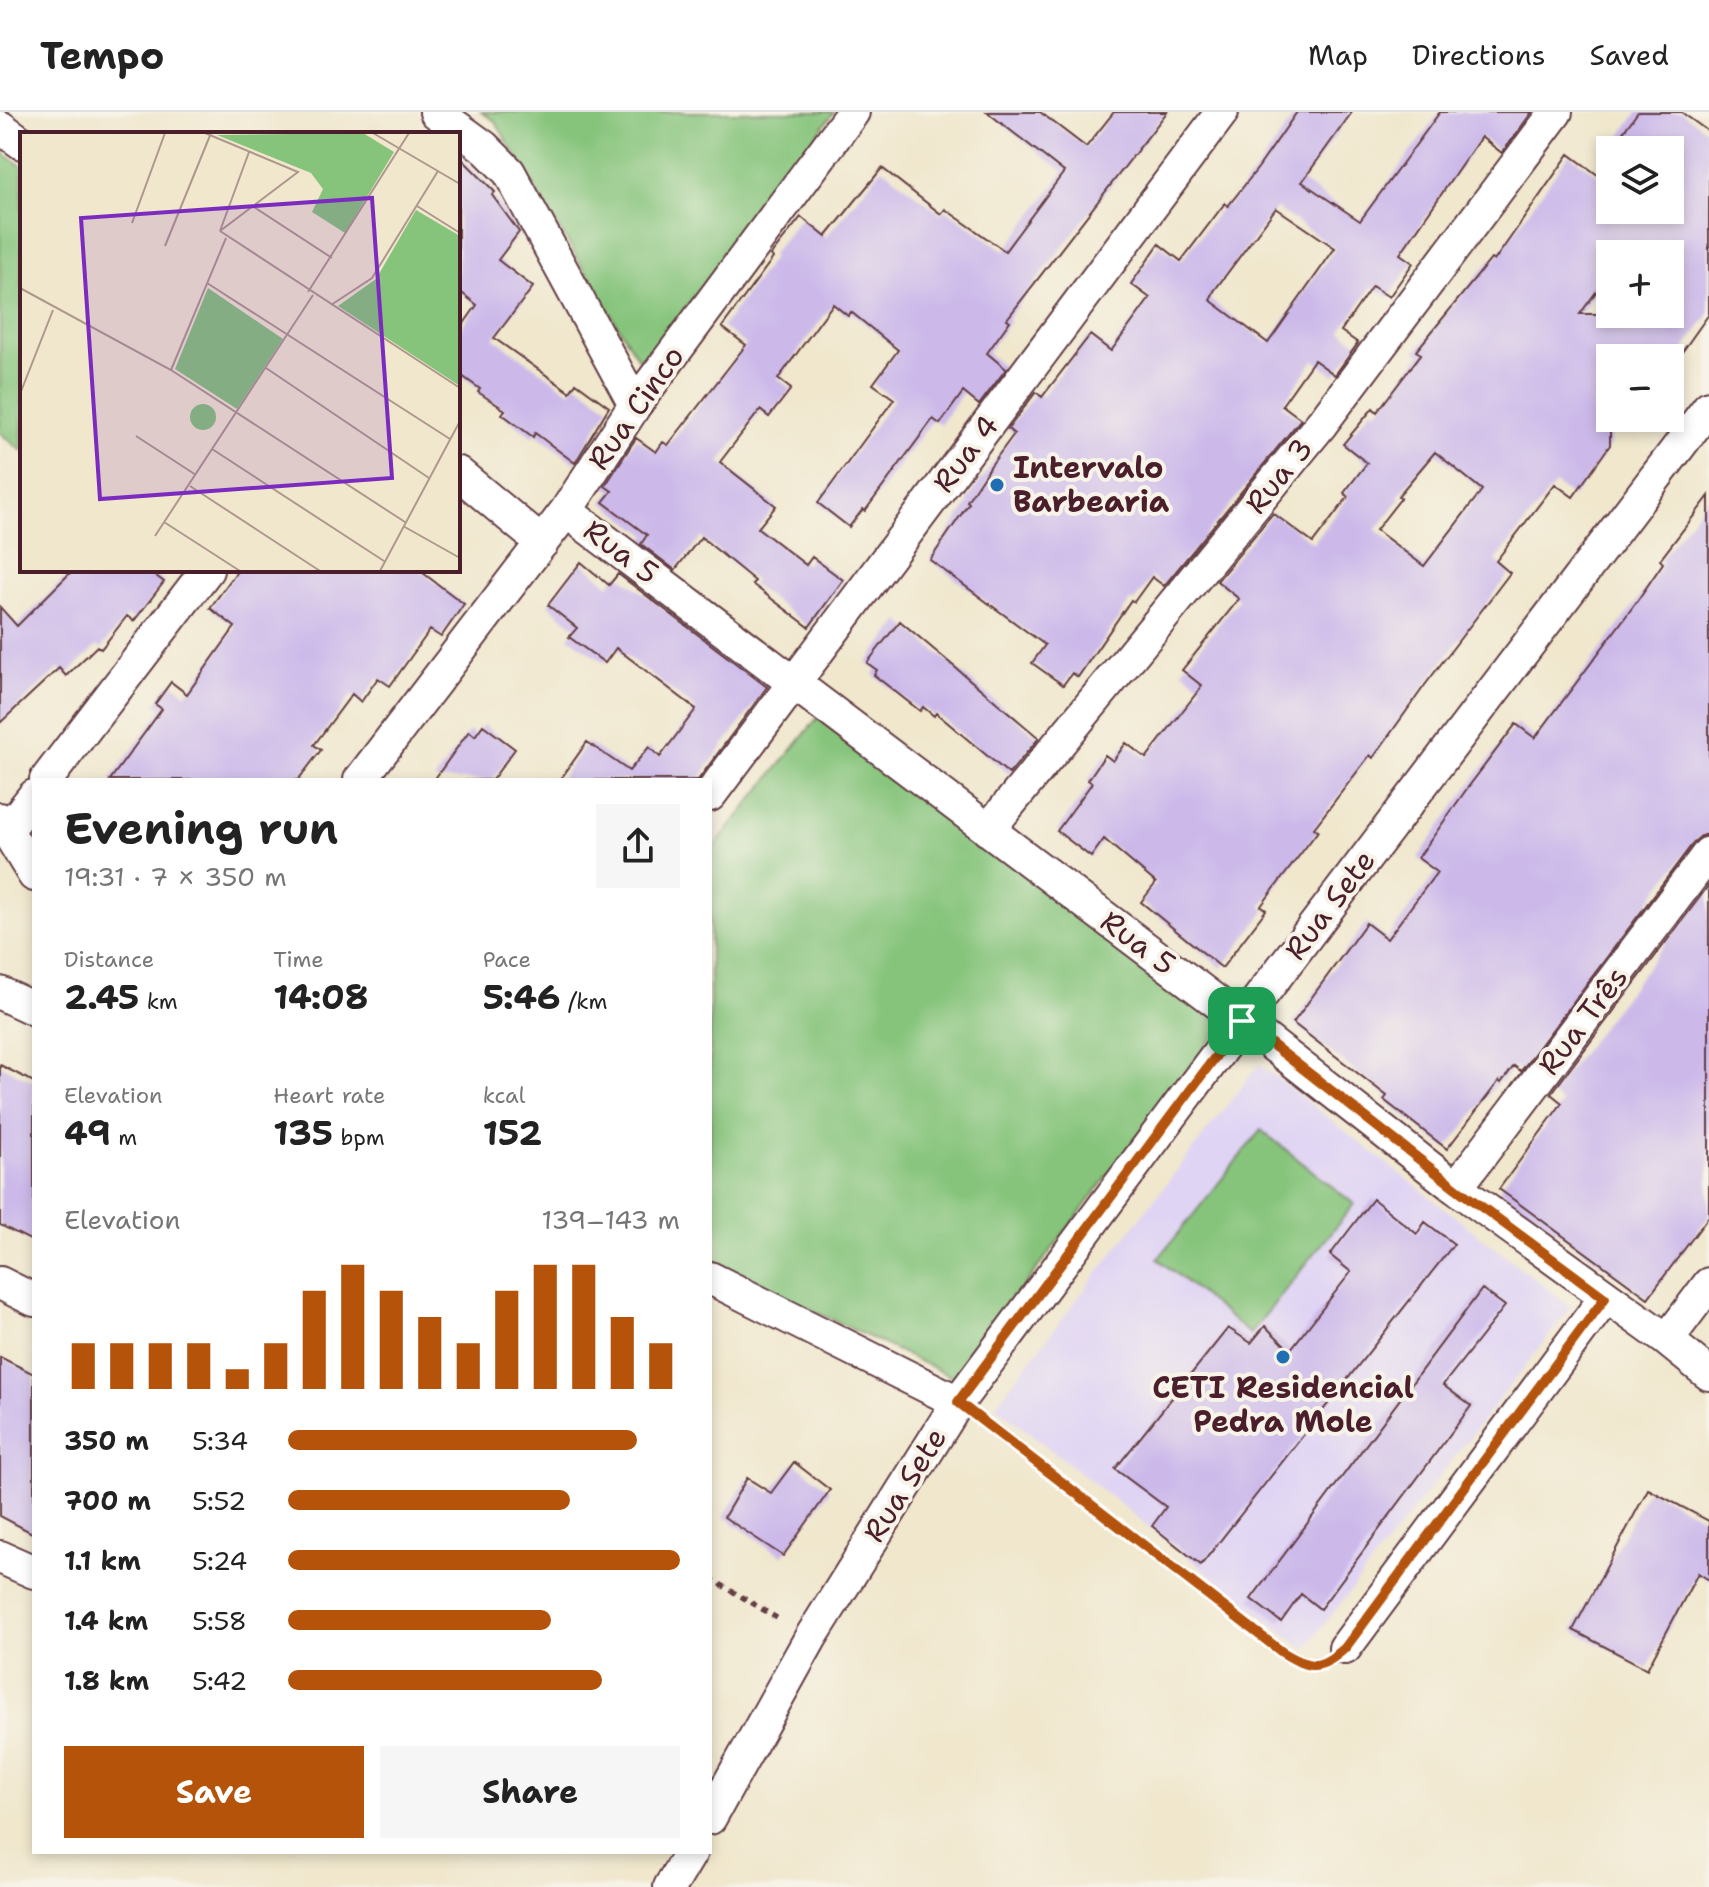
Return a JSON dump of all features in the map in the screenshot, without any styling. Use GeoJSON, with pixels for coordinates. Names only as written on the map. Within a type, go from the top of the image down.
{"type":"FeatureCollection","features":[{"type":"Feature","properties":{"kind":"street"},"geometry":{"type":"LineString","coordinates":[[436,112],[484,147],[509,172],[635,405]]}},
{"type":"Feature","properties":{"kind":"street","name":"Rua Cinco"},"geometry":{"type":"LineString","coordinates":[[362,778],[566,511],[635,405],[853,112]]}},
{"type":"Feature","properties":{"kind":"street","name":"Rua 4"},"geometry":{"type":"LineString","coordinates":[[712,792],[1222,112]]}},
{"type":"Feature","properties":{"kind":"street","name":"Rua 3"},"geometry":{"type":"LineString","coordinates":[[988,830],[1322,423],[1556,112]]}},
{"type":"Feature","properties":{"kind":"street"},"geometry":{"type":"LineString","coordinates":[[0,127],[20,142]]}},
{"type":"Feature","properties":{"kind":"street","name":"Rua Sete"},"geometry":{"type":"LineString","coordinates":[[712,1814],[811,1637],[958,1402],[1242,1021],[1709,407]]}},
{"type":"Feature","properties":{"kind":"street"},"geometry":{"type":"LineString","coordinates":[[460,475],[542,543]]}},
{"type":"Feature","properties":{"kind":"street","name":"Rua 5"},"geometry":{"type":"LineString","coordinates":[[566,511],[1242,1021],[1456,1188],[1667,1340],[1709,1374]]}},
{"type":"Feature","properties":{"kind":"street"},"geometry":{"type":"LineString","coordinates":[[48,778],[205,572]]}},
{"type":"Feature","properties":{"kind":"street"},"geometry":{"type":"LineString","coordinates":[[32,798],[4,824],[32,872]]}},
{"type":"Feature","properties":{"kind":"street","name":"Rua Três"},"geometry":{"type":"LineString","coordinates":[[1456,1188],[1709,853]]}},
{"type":"Feature","properties":{"kind":"street"},"geometry":{"type":"LineString","coordinates":[[0,993],[32,1008]]}},
{"type":"Feature","properties":{"kind":"street"},"geometry":{"type":"LineString","coordinates":[[712,1279],[958,1402]]}},
{"type":"Feature","properties":{"kind":"street"},"geometry":{"type":"LineString","coordinates":[[0,1283],[32,1299]]}},
{"type":"Feature","properties":{"kind":"street"},"geometry":{"type":"LineString","coordinates":[[1667,1340],[1709,1284]]}},
{"type":"Feature","properties":{"kind":"street"},"geometry":{"type":"LineString","coordinates":[[1345,1648],[1605,1298]]}},
{"type":"Feature","properties":{"kind":"street"},"geometry":{"type":"LineString","coordinates":[[0,1557],[32,1571]]}},
{"type":"Feature","properties":{"kind":"street"},"geometry":{"type":"LineString","coordinates":[[670,1887],[690,1854]]}},
{"type":"Feature","properties":{"kind":"path"},"geometry":{"type":"LineString","coordinates":[[958,1402],[1282,1652],[1302,1664],[1315,1666],[1329,1662],[1345,1648]]}},
{"type":"Feature","properties":{"kind":"path"},"geometry":{"type":"LineString","coordinates":[[712,1579],[811,1637]]}},
{"type":"Feature","properties":{"kind":"shaded area","name":"CETI Residencial Pedra Mole"},"geometry":{"type":"Polygon","coordinates":[[[1259,1064],[1571,1307],[1305,1649],[995,1406],[1259,1064]]]}},
{"type":"Feature","properties":{"kind":"green space"},"geometry":{"type":"Polygon","coordinates":[[[481,112],[834,112],[642,366],[495,121],[481,112]]]}},
{"type":"Feature","properties":{"kind":"green space"},"geometry":{"type":"Polygon","coordinates":[[[0,151],[20,165],[20,449],[0,433],[0,151]]]}},
{"type":"Feature","properties":{"kind":"green space"},"geometry":{"type":"Polygon","coordinates":[[[820,715],[1223,1024],[954,1378],[712,1262],[712,850],[820,715]]]}},
{"type":"Feature","properties":{"kind":"green space"},"geometry":{"type":"Polygon","coordinates":[[[1261,1130],[1354,1204],[1250,1334],[1158,1259],[1261,1130]]]}},
{"type":"Feature","properties":{"kind":"building"},"geometry":{"type":"Polygon","coordinates":[[[987,112],[1040,112],[1086,147],[1114,112],[1167,112],[1007,319],[1010,321],[987,353],[1006,369],[979,405],[963,392],[940,424],[933,419],[865,511],[863,509],[849,527],[818,503],[894,399],[873,384],[898,350],[851,312],[848,316],[833,304],[778,379],[791,389],[769,417],[760,410],[720,462],[776,506],[758,528],[806,565],[812,557],[843,580],[809,627],[752,584],[755,581],[701,537],[675,570],[641,544],[647,535],[603,502],[612,491],[605,486],[636,438],[656,452],[663,442],[668,445],[746,345],[722,327],[773,258],[771,255],[801,217],[826,237],[882,168],[941,214],[945,209],[1005,251],[1064,172],[987,112]]]}},
{"type":"Feature","properties":{"kind":"building"},"geometry":{"type":"Polygon","coordinates":[[[1297,112],[1352,112],[1302,182],[1360,221],[1440,112],[1532,112],[1502,153],[1481,137],[1400,254],[1413,263],[1389,297],[1372,286],[1341,331],[1358,343],[1335,375],[1314,360],[1282,405],[1301,419],[1164,586],[1152,577],[1134,602],[1131,600],[1078,677],[1072,673],[1063,685],[1032,663],[1045,645],[930,560],[1014,434],[1008,429],[1036,392],[1042,397],[1090,335],[1111,351],[1150,298],[1131,284],[1159,244],[1181,261],[1225,203],[1228,206],[1297,112]],[[1276,208],[1210,300],[1268,343],[1335,248],[1276,208]]]}},
{"type":"Feature","properties":{"kind":"building"},"geometry":{"type":"Polygon","coordinates":[[[1638,112],[1681,112],[1709,132],[1709,314],[1684,349],[1684,344],[1596,344],[1596,432],[1610,432],[1610,445],[1573,497],[1555,484],[1496,561],[1510,573],[1373,758],[1370,755],[1314,828],[1318,831],[1261,906],[1266,910],[1222,968],[1141,902],[1156,883],[1104,839],[1091,857],[1057,831],[1092,783],[1088,780],[1105,755],[1113,761],[1126,743],[1146,758],[1202,686],[1182,670],[1239,599],[1217,581],[1273,513],[1313,543],[1348,497],[1344,493],[1367,463],[1343,444],[1373,408],[1377,412],[1421,354],[1416,351],[1491,259],[1494,261],[1569,154],[1596,174],[1596,224],[1684,224],[1684,136],[1620,136],[1638,112]],[[1435,452],[1398,496],[1401,498],[1376,530],[1424,566],[1482,490],[1435,452]]]}},
{"type":"Feature","properties":{"kind":"building"},"geometry":{"type":"Polygon","coordinates":[[[460,157],[495,192],[492,195],[519,232],[498,260],[533,287],[494,338],[570,392],[576,383],[609,407],[575,463],[535,433],[533,437],[502,414],[505,410],[478,392],[480,389],[460,374],[460,329],[477,305],[460,292],[460,157]]]}},
{"type":"Feature","properties":{"kind":"building"},"geometry":{"type":"Polygon","coordinates":[[[1709,496],[1709,834],[1694,842],[1521,1071],[1514,1066],[1501,1083],[1499,1081],[1447,1149],[1384,1100],[1387,1096],[1293,1023],[1366,923],[1387,939],[1437,872],[1418,858],[1466,790],[1516,724],[1535,738],[1635,604],[1663,563],[1660,560],[1709,496]]]}},
{"type":"Feature","properties":{"kind":"building"},"geometry":{"type":"Polygon","coordinates":[[[581,562],[609,585],[618,574],[767,687],[699,778],[561,778],[587,742],[629,771],[649,747],[660,757],[696,709],[616,648],[605,663],[569,637],[577,628],[548,605],[581,562]]]}},
{"type":"Feature","properties":{"kind":"building"},"geometry":{"type":"Polygon","coordinates":[[[71,572],[151,572],[164,582],[134,621],[127,616],[101,649],[97,646],[66,676],[59,668],[0,723],[0,607],[17,626],[71,572]]]}},
{"type":"Feature","properties":{"kind":"building"},"geometry":{"type":"Polygon","coordinates":[[[237,572],[422,572],[464,604],[441,637],[430,630],[390,686],[378,678],[361,702],[352,694],[314,745],[321,750],[300,778],[111,778],[162,709],[155,704],[171,682],[187,694],[235,627],[210,608],[237,572]]]}},
{"type":"Feature","properties":{"kind":"building"},"geometry":{"type":"Polygon","coordinates":[[[900,621],[1039,738],[1009,774],[936,713],[934,716],[923,707],[920,711],[874,675],[877,670],[867,663],[900,621]]]}},
{"type":"Feature","properties":{"kind":"building"},"geometry":{"type":"Polygon","coordinates":[[[483,725],[515,749],[493,778],[435,778],[469,731],[475,736],[483,725]]]}},
{"type":"Feature","properties":{"kind":"building"},"geometry":{"type":"Polygon","coordinates":[[[1709,885],[1709,1216],[1648,1298],[1499,1189],[1562,1103],[1551,1094],[1709,885]]]}},
{"type":"Feature","properties":{"kind":"building"},"geometry":{"type":"Polygon","coordinates":[[[0,1065],[32,1081],[32,1241],[0,1225],[0,1065]]]}},
{"type":"Feature","properties":{"kind":"building"},"geometry":{"type":"Polygon","coordinates":[[[1373,1199],[1417,1234],[1425,1222],[1454,1244],[1201,1565],[1152,1526],[1166,1507],[1115,1469],[1228,1328],[1251,1343],[1265,1326],[1290,1350],[1351,1272],[1330,1255],[1373,1199]]]}},
{"type":"Feature","properties":{"kind":"building"},"geometry":{"type":"Polygon","coordinates":[[[1482,1289],[1505,1306],[1443,1385],[1471,1406],[1320,1609],[1301,1594],[1281,1622],[1251,1599],[1482,1289]]]}},
{"type":"Feature","properties":{"kind":"building"},"geometry":{"type":"Polygon","coordinates":[[[0,1357],[32,1373],[32,1533],[0,1516],[0,1357]]]}},
{"type":"Feature","properties":{"kind":"building"},"geometry":{"type":"Polygon","coordinates":[[[794,1462],[830,1490],[783,1556],[724,1517],[747,1478],[771,1493],[794,1462]]]}},
{"type":"Feature","properties":{"kind":"building"},"geometry":{"type":"Polygon","coordinates":[[[1648,1489],[1709,1521],[1709,1580],[1698,1573],[1647,1669],[1573,1630],[1648,1489]]]}},
{"type":"Feature","properties":{"kind":"place","name":"Intervalo Barbearia"},"geometry":{"type":"Point","coordinates":[997,485]}},
{"type":"Feature","properties":{"kind":"place","name":"CETI Residencial Pedra Mole"},"geometry":{"type":"Point","coordinates":[1283,1357]}},
{"type":"Feature","properties":{"kind":"route"},"geometry":{"type":"LineString","coordinates":[[1242,1021],[1456,1188],[1605,1298],[1345,1648],[1329,1662],[1315,1666],[1302,1664],[1282,1652],[958,1402],[1242,1021]]}}]}
